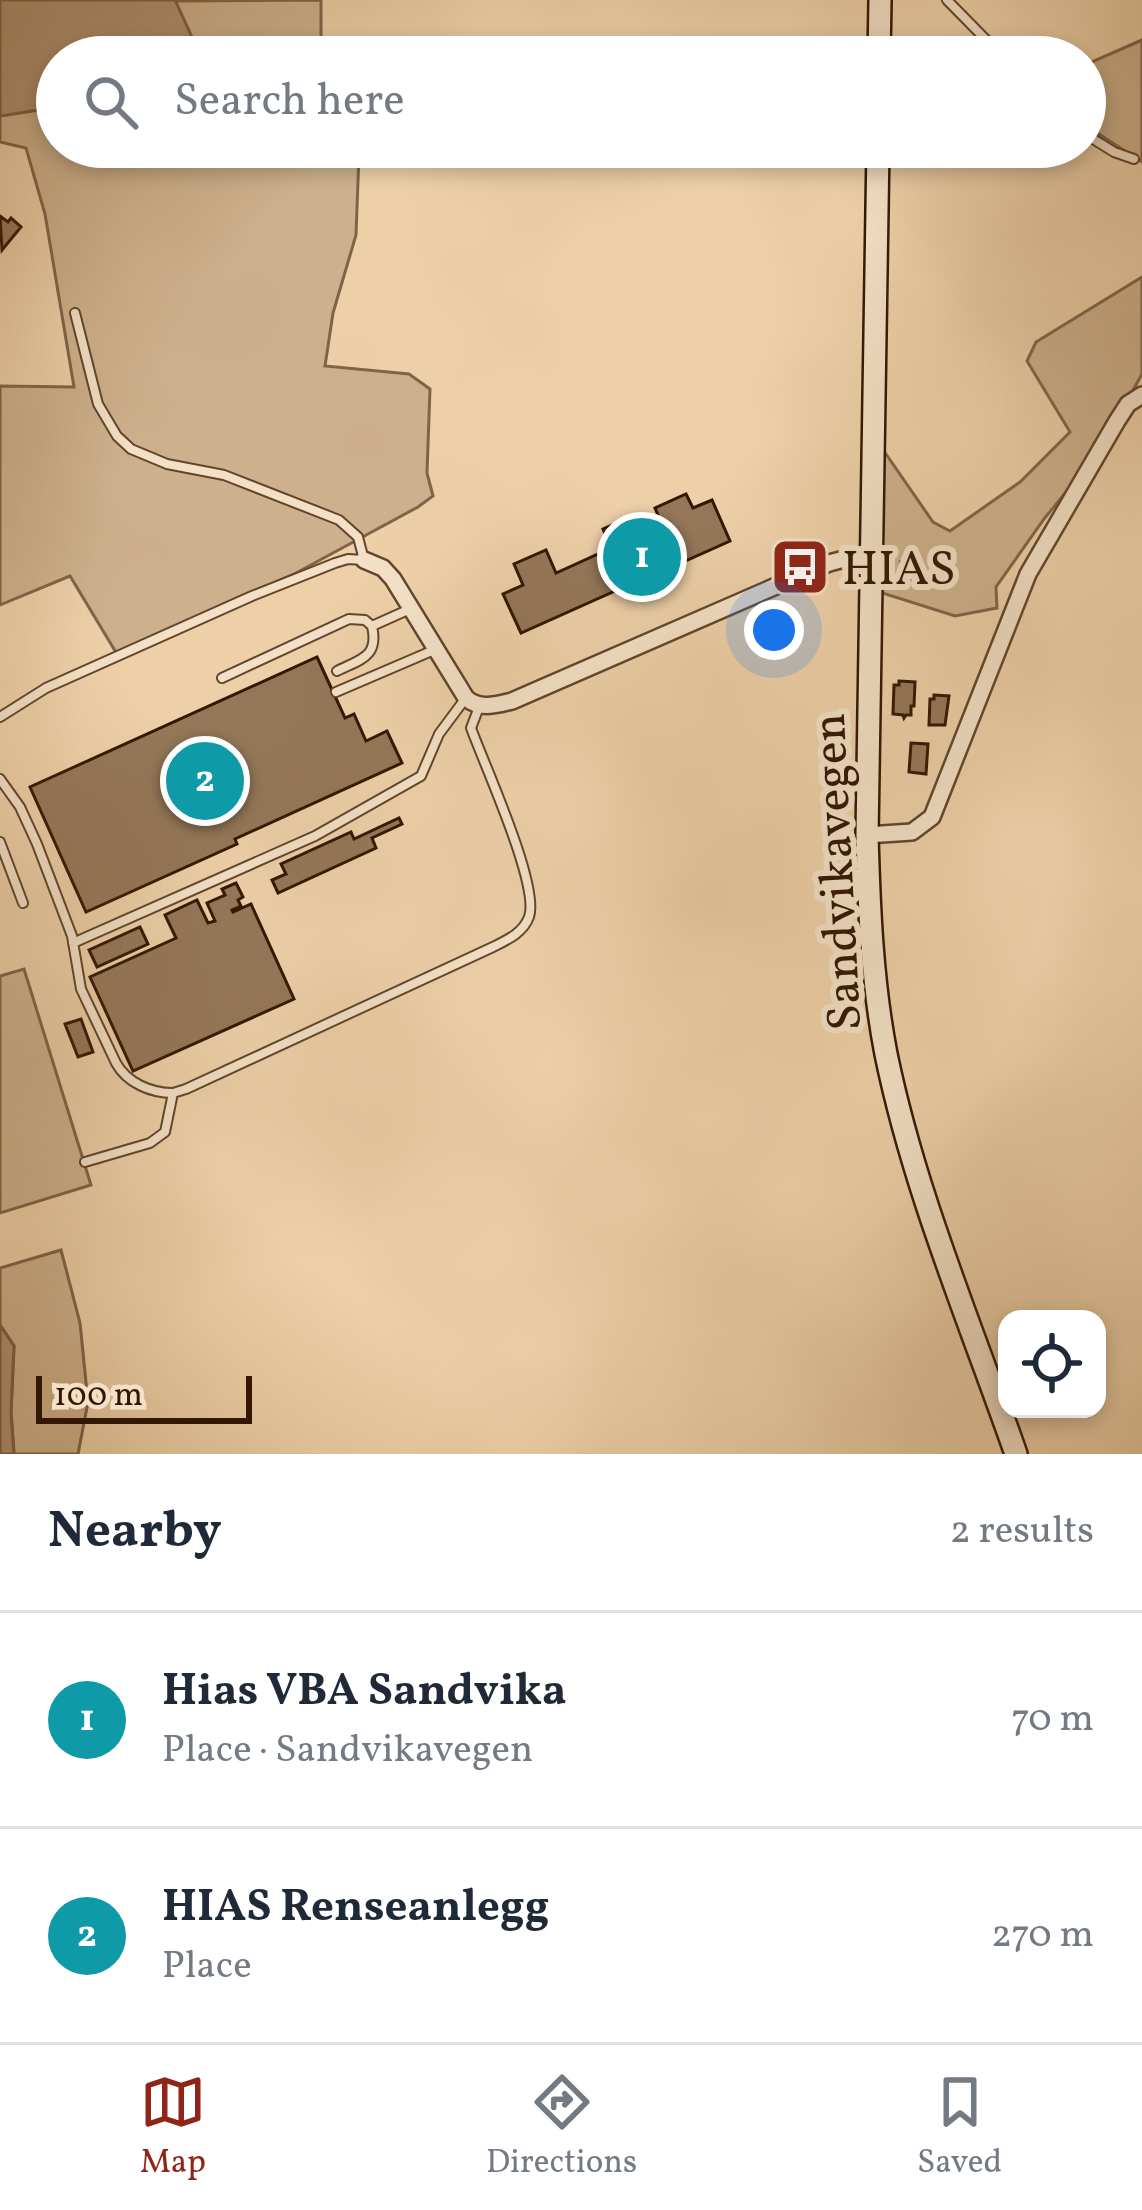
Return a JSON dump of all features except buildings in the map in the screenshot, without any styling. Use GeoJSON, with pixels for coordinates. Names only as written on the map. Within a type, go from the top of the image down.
{"type":"FeatureCollection","features":[{"type":"Feature","properties":{"kind":"main road"},"geometry":{"type":"LineString","coordinates":[[879,36],[880,0]]}},
{"type":"Feature","properties":{"kind":"main road","name":"Sandvikavegen"},"geometry":{"type":"LineString","coordinates":[[878,168],[867,835],[878,1001],[897,1099],[928,1204],[1016,1454]]}},
{"type":"Feature","properties":{"kind":"street"},"geometry":{"type":"LineString","coordinates":[[867,835],[912,832],[932,817],[1028,574],[1117,421],[1142,394]]}},
{"type":"Feature","properties":{"kind":"street"},"geometry":{"type":"LineString","coordinates":[[364,560],[388,573],[473,701],[488,706],[512,701],[829,563],[871,553]]}},
{"type":"Feature","properties":{"kind":"lane"},"geometry":{"type":"LineString","coordinates":[[947,0],[982,36]]}},
{"type":"Feature","properties":{"kind":"lane"},"geometry":{"type":"LineString","coordinates":[[1106,147],[1134,159]]}},
{"type":"Feature","properties":{"kind":"lane"},"geometry":{"type":"LineString","coordinates":[[0,717],[46,688],[252,596],[335,563],[364,560],[358,537],[339,520],[224,475],[167,464],[130,449],[98,404],[75,313]]}},
{"type":"Feature","properties":{"kind":"lane"},"geometry":{"type":"LineString","coordinates":[[372,626],[411,608]]}},
{"type":"Feature","properties":{"kind":"lane"},"geometry":{"type":"LineString","coordinates":[[222,678],[350,619],[364,620],[372,626],[374,647],[369,656],[337,671]]}},
{"type":"Feature","properties":{"kind":"lane"},"geometry":{"type":"LineString","coordinates":[[336,692],[436,650]]}},
{"type":"Feature","properties":{"kind":"lane"},"geometry":{"type":"LineString","coordinates":[[74,944],[316,836],[421,776],[439,734],[473,701]]}},
{"type":"Feature","properties":{"kind":"lane"},"geometry":{"type":"LineString","coordinates":[[0,779],[37,844],[74,944],[81,989],[121,1072],[145,1088],[173,1093],[493,947],[524,927],[531,912],[530,893],[471,728],[473,701]]}},
{"type":"Feature","properties":{"kind":"lane"},"geometry":{"type":"LineString","coordinates":[[0,842],[23,903]]}},
{"type":"Feature","properties":{"kind":"lane"},"geometry":{"type":"LineString","coordinates":[[85,1162],[150,1144],[165,1132],[173,1093]]}},
{"type":"Feature","properties":{"kind":"shaded area"},"geometry":{"type":"Polygon","coordinates":[[[0,0],[175,0],[191,36],[36,36],[36,110],[0,116],[0,0]]]}},
{"type":"Feature","properties":{"kind":"shaded area"},"geometry":{"type":"Polygon","coordinates":[[[321,0],[321,36],[191,36],[174,1],[321,0]]]}},
{"type":"Feature","properties":{"kind":"shaded area"},"geometry":{"type":"Polygon","coordinates":[[[1142,40],[1142,162],[1106,139],[1106,56],[1142,40]]]}},
{"type":"Feature","properties":{"kind":"shaded area"},"geometry":{"type":"Polygon","coordinates":[[[36,110],[36,168],[358,168],[356,235],[333,313],[325,366],[409,374],[430,389],[427,473],[433,496],[296,573],[117,654],[70,576],[0,605],[0,386],[74,387],[45,214],[26,148],[0,142],[0,116],[36,110]]]}},
{"type":"Feature","properties":{"kind":"shaded area"},"geometry":{"type":"Polygon","coordinates":[[[1142,277],[1142,374],[1098,453],[996,587],[997,608],[955,616],[879,592],[874,471],[886,454],[933,522],[950,531],[1020,482],[1070,432],[1027,361],[1036,342],[1142,277]]]}},
{"type":"Feature","properties":{"kind":"shaded area"},"geometry":{"type":"Polygon","coordinates":[[[24,969],[91,1185],[0,1213],[0,976],[24,969]]]}},
{"type":"Feature","properties":{"kind":"shaded area"},"geometry":{"type":"Polygon","coordinates":[[[61,1250],[80,1323],[88,1402],[78,1454],[14,1454],[14,1346],[0,1325],[0,1268],[61,1250]]]}},
{"type":"Feature","properties":{"kind":"shaded area"},"geometry":{"type":"Polygon","coordinates":[[[0,1325],[14,1346],[14,1454],[0,1454],[0,1325]]]}},
{"type":"Feature","properties":{"kind":"place","name":"Hias VBA Sandvika"},"geometry":{"type":"Point","coordinates":[642,557]}},
{"type":"Feature","properties":{"kind":"place","name":"HIAS"},"geometry":{"type":"Point","coordinates":[800,567]}},
{"type":"Feature","properties":{"kind":"place","name":"HIAS Renseanlegg"},"geometry":{"type":"Point","coordinates":[205,781]}}]}
